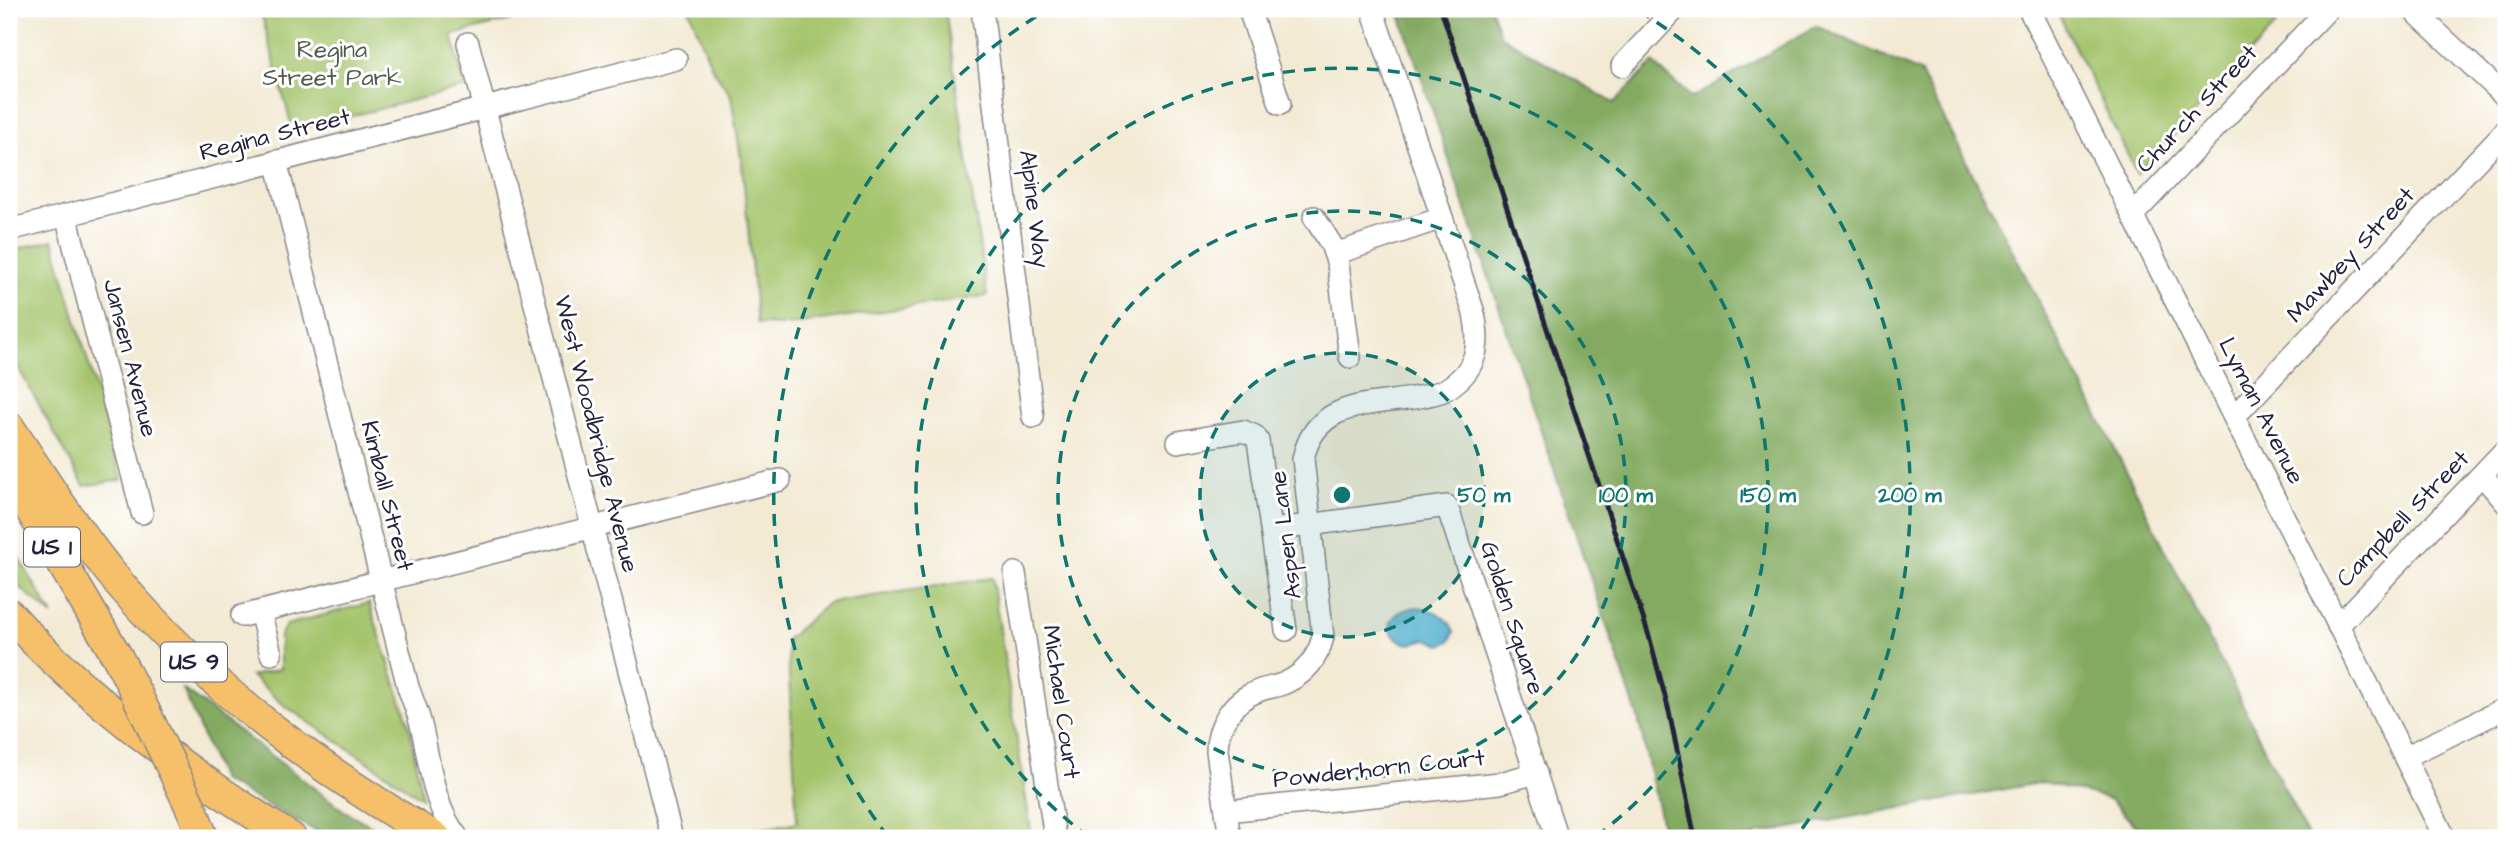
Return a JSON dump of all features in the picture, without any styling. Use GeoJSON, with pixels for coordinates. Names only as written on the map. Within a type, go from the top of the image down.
{"type":"FeatureCollection","features":[{"type":"Feature","properties":{"kind":"highway","name":"US 9"},"geometry":{"type":"LineString","coordinates":[[9,427],[105,566],[177,646],[274,731],[361,792],[436,838]]}},
{"type":"Feature","properties":{"kind":"highway","name":"US 1"},"geometry":{"type":"LineString","coordinates":[[9,473],[118,658],[199,826]]}},
{"type":"Feature","properties":{"kind":"highway"},"geometry":{"type":"LineString","coordinates":[[9,614],[58,665],[106,707],[290,838]]}},
{"type":"Feature","properties":{"kind":"street","name":"Alpine Way"},"geometry":{"type":"LineString","coordinates":[[982,9],[1033,417]]}},
{"type":"Feature","properties":{"kind":"street"},"geometry":{"type":"LineString","coordinates":[[1250,9],[1280,104]]}},
{"type":"Feature","properties":{"kind":"street","name":"Aspen Lane"},"geometry":{"type":"LineString","coordinates":[[1230,838],[1217,751],[1217,741],[1225,720],[1249,695],[1279,686],[1298,675],[1320,649],[1324,626],[1303,459],[1309,438],[1323,420],[1343,409],[1443,391],[1460,378],[1474,358],[1478,336],[1442,218],[1372,9]]}},
{"type":"Feature","properties":{"kind":"street"},"geometry":{"type":"LineString","coordinates":[[1622,66],[1675,9]]}},
{"type":"Feature","properties":{"kind":"street","name":"Lyman Avenue"},"geometry":{"type":"LineString","coordinates":[[2029,9],[2445,838]]}},
{"type":"Feature","properties":{"kind":"street","name":"Church Street"},"geometry":{"type":"LineString","coordinates":[[2133,215],[2329,9]]}},
{"type":"Feature","properties":{"kind":"street"},"geometry":{"type":"LineString","coordinates":[[2412,9],[2506,97]]}},
{"type":"Feature","properties":{"kind":"street","name":"West Woodbridge Avenue"},"geometry":{"type":"LineString","coordinates":[[468,43],[672,838]]}},
{"type":"Feature","properties":{"kind":"street","name":"Regina Street"},"geometry":{"type":"LineString","coordinates":[[9,230],[676,59]]}},
{"type":"Feature","properties":{"kind":"street","name":"Mawbey Street"},"geometry":{"type":"LineString","coordinates":[[2234,417],[2506,130]]}},
{"type":"Feature","properties":{"kind":"street","name":"Kimball Street"},"geometry":{"type":"LineString","coordinates":[[276,162],[408,687],[422,729],[438,803],[449,827],[458,838]]}},
{"type":"Feature","properties":{"kind":"street","name":"Jansen Avenue"},"geometry":{"type":"LineString","coordinates":[[66,215],[142,513]]}},
{"type":"Feature","properties":{"kind":"street"},"geometry":{"type":"LineString","coordinates":[[1314,217],[1335,254],[1350,357]]}},
{"type":"Feature","properties":{"kind":"street"},"geometry":{"type":"LineString","coordinates":[[1335,254],[1442,218]]}},
{"type":"Feature","properties":{"kind":"street"},"geometry":{"type":"LineString","coordinates":[[1178,442],[1243,431],[1255,436],[1260,448],[1286,630]]}},
{"type":"Feature","properties":{"kind":"street","name":"Campbell Street"},"geometry":{"type":"LineString","coordinates":[[2338,626],[2506,449]]}},
{"type":"Feature","properties":{"kind":"street"},"geometry":{"type":"LineString","coordinates":[[2482,475],[2506,503]]}},
{"type":"Feature","properties":{"kind":"street"},"geometry":{"type":"LineString","coordinates":[[271,654],[251,614],[780,480]]}},
{"type":"Feature","properties":{"kind":"street","name":"Golden Square"},"geometry":{"type":"LineString","coordinates":[[1311,525],[1447,506],[1557,838]]}},
{"type":"Feature","properties":{"kind":"street"},"geometry":{"type":"LineString","coordinates":[[1272,530],[1311,525]]}},
{"type":"Feature","properties":{"kind":"street","name":"Michael Court"},"geometry":{"type":"LineString","coordinates":[[1015,573],[1055,838]]}},
{"type":"Feature","properties":{"kind":"street"},"geometry":{"type":"LineString","coordinates":[[2404,757],[2506,708]]}},
{"type":"Feature","properties":{"kind":"street","name":"Powderhorn Court"},"geometry":{"type":"LineString","coordinates":[[1226,811],[1500,783],[1536,773]]}},
{"type":"Feature","properties":{"kind":"green space","name":"Regina Street Park"},"geometry":{"type":"Polygon","coordinates":[[[260,9],[555,9],[452,35],[465,87],[293,131],[260,9]]]}},
{"type":"Feature","properties":{"kind":"green space"},"geometry":{"type":"Polygon","coordinates":[[[689,9],[945,9],[987,296],[787,325],[757,324],[742,164],[731,96],[712,68],[689,9]]]}},
{"type":"Feature","properties":{"kind":"green space"},"geometry":{"type":"Polygon","coordinates":[[[1398,9],[1491,9],[1500,35],[1614,103],[1653,63],[1692,98],[1816,26],[1920,72],[2119,457],[2309,838],[2148,838],[2109,799],[2044,782],[1757,834],[1754,838],[1665,838],[1638,718],[1398,9]]]}},
{"type":"Feature","properties":{"kind":"green space"},"geometry":{"type":"Polygon","coordinates":[[[2056,9],[2261,9],[2276,25],[2137,174],[2056,9]]]}},
{"type":"Feature","properties":{"kind":"green space"},"geometry":{"type":"Polygon","coordinates":[[[53,240],[122,480],[84,486],[9,351],[9,251],[53,240]]]}},
{"type":"Feature","properties":{"kind":"green space"},"geometry":{"type":"Polygon","coordinates":[[[9,541],[53,616],[9,578],[9,541]]]}},
{"type":"Feature","properties":{"kind":"green space"},"geometry":{"type":"Polygon","coordinates":[[[992,578],[1032,838],[719,838],[797,822],[787,639],[828,603],[992,578]]]}},
{"type":"Feature","properties":{"kind":"green space"},"geometry":{"type":"Polygon","coordinates":[[[369,603],[409,724],[422,798],[285,706],[251,676],[280,669],[280,636],[286,625],[369,603]]]}},
{"type":"Feature","properties":{"kind":"green space"},"geometry":{"type":"Polygon","coordinates":[[[183,689],[343,810],[393,838],[329,838],[221,780],[183,689]]]}},
{"type":"Feature","properties":{"kind":"water"},"geometry":{"type":"Polygon","coordinates":[[[1417,607],[1434,612],[1452,626],[1454,632],[1450,641],[1441,645],[1427,639],[1408,644],[1393,634],[1390,629],[1394,617],[1407,609],[1417,607]]]}},
{"type":"Feature","properties":{"kind":"railway"},"geometry":{"type":"LineString","coordinates":[[1441,9],[1649,636],[1669,711],[1695,838]]}}]}
